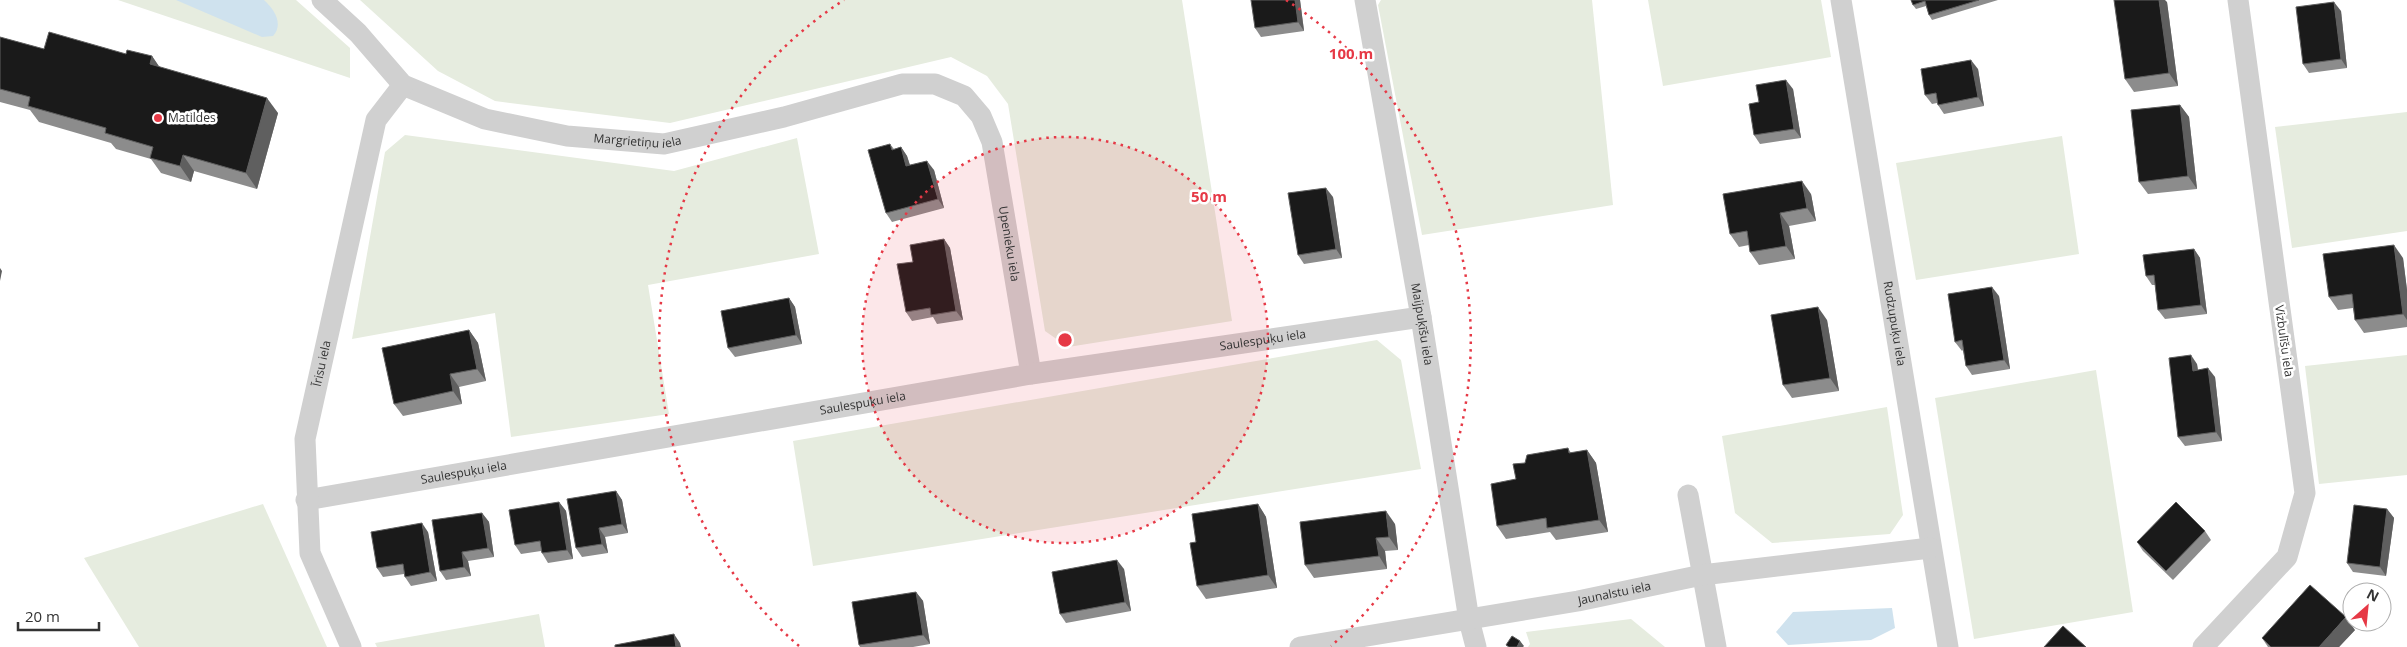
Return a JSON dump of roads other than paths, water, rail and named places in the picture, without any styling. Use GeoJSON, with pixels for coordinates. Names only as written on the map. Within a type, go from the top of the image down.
{"type":"FeatureCollection","features":[{"type":"Feature","properties":{"kind":"street","name":"Margrietiņu iela"},"geometry":{"type":"LineString","coordinates":[[322,0],[358,33],[403,85],[485,120],[567,136],[664,144],[784,118],[902,84],[935,84],[964,96],[981,116]]}},
{"type":"Feature","properties":{"kind":"street","name":"Maijpuķīšu iela"},"geometry":{"type":"LineString","coordinates":[[1365,0],[1421,318],[1469,620],[1476,647]]}},
{"type":"Feature","properties":{"kind":"street","name":"Rudzupuķu iela"},"geometry":{"type":"LineString","coordinates":[[1841,0],[1930,548],[1948,647]]}},
{"type":"Feature","properties":{"kind":"street","name":"Vizbulīšu iela"},"geometry":{"type":"LineString","coordinates":[[2202,647],[2287,557],[2305,493],[2238,0]]}},
{"type":"Feature","properties":{"kind":"street","name":"Īrisu iela"},"geometry":{"type":"LineString","coordinates":[[351,647],[310,553],[306,500],[305,439],[376,120],[403,85]]}},
{"type":"Feature","properties":{"kind":"street","name":"Upenieku iela"},"geometry":{"type":"LineString","coordinates":[[981,116],[992,142],[1031,374]]}},
{"type":"Feature","properties":{"kind":"street","name":"Saulespuķu iela"},"geometry":{"type":"LineString","coordinates":[[306,500],[1031,374],[1421,318]]}},
{"type":"Feature","properties":{"kind":"street"},"geometry":{"type":"LineString","coordinates":[[1688,495],[1716,647]]}},
{"type":"Feature","properties":{"kind":"street","name":"Jaunalstu iela"},"geometry":{"type":"LineString","coordinates":[[1300,647],[1469,620],[1702,575],[1930,548]]}},
{"type":"Feature","properties":{"kind":"water"},"geometry":{"type":"Polygon","coordinates":[[[176,0],[264,0],[274,12],[278,27],[273,36],[262,37],[176,0]]]}},
{"type":"Feature","properties":{"kind":"water"},"geometry":{"type":"Polygon","coordinates":[[[1892,608],[1895,628],[1871,640],[1788,645],[1776,632],[1793,612],[1892,608]]]}},
{"type":"Feature","properties":{"kind":"place","name":"Matildes"},"geometry":{"type":"Point","coordinates":[158,118]}}]}
